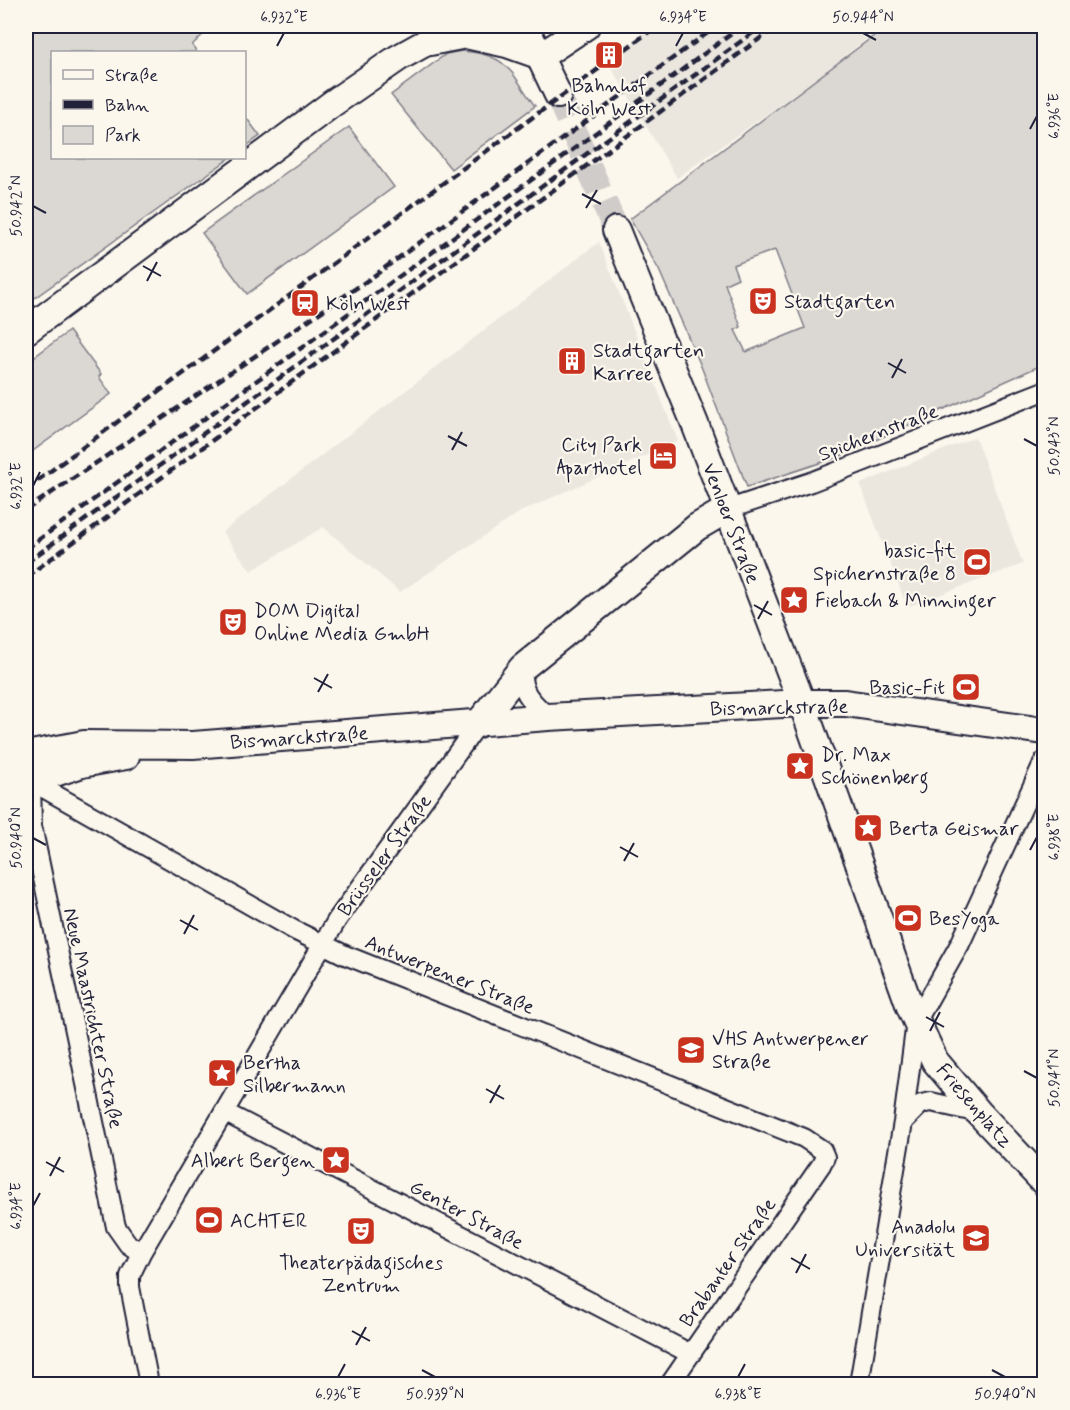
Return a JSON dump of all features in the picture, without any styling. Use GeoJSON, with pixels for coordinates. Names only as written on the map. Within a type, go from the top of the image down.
{"type":"FeatureCollection","features":[{"type":"Feature","properties":{"kind":"street"},"geometry":{"type":"LineString","coordinates":[[525,26],[558,95]]}},
{"type":"Feature","properties":{"kind":"street"},"geometry":{"type":"LineString","coordinates":[[541,56],[586,26]]}},
{"type":"Feature","properties":{"kind":"street"},"geometry":{"type":"LineString","coordinates":[[26,331],[398,58],[425,43],[475,30],[541,56]]}},
{"type":"Feature","properties":{"kind":"street","name":"Venloer Straße"},"geometry":{"type":"LineString","coordinates":[[616,230],[695,424],[726,510],[802,703],[916,1022]]}},
{"type":"Feature","properties":{"kind":"street","name":"Spichernstraße"},"geometry":{"type":"LineString","coordinates":[[726,510],[810,482],[1044,391]]}},
{"type":"Feature","properties":{"kind":"street","name":"Brüsseler Straße"},"geometry":{"type":"LineString","coordinates":[[149,1384],[130,1276],[141,1253],[323,943],[478,724],[522,668],[697,527],[726,510]]}},
{"type":"Feature","properties":{"kind":"street"},"geometry":{"type":"LineString","coordinates":[[522,668],[521,682],[525,695],[548,717]]}},
{"type":"Feature","properties":{"kind":"street","name":"Bismarckstraße"},"geometry":{"type":"LineString","coordinates":[[26,755],[84,744],[193,745],[548,717],[802,703],[844,703],[1044,731]]}},
{"type":"Feature","properties":{"kind":"street","name":"Bismarckstraße"},"geometry":{"type":"LineString","coordinates":[[27,782],[82,764],[193,745]]}},
{"type":"Feature","properties":{"kind":"street"},"geometry":{"type":"LineString","coordinates":[[859,1384],[903,1122],[916,1022],[960,944],[1041,777],[1044,761]]}},
{"type":"Feature","properties":{"kind":"street","name":"Antwerpener Straße"},"geometry":{"type":"LineString","coordinates":[[27,782],[294,930],[345,955],[804,1138],[822,1150],[825,1157],[821,1165]]}},
{"type":"Feature","properties":{"kind":"street","name":"Neue Maastrichter Straße"},"geometry":{"type":"LineString","coordinates":[[27,782],[32,826],[116,1227],[128,1244],[141,1253]]}},
{"type":"Feature","properties":{"kind":"street","name":"Friesenplatz"},"geometry":{"type":"LineString","coordinates":[[916,1022],[935,1060],[979,1113],[1044,1182]]}},
{"type":"Feature","properties":{"kind":"street"},"geometry":{"type":"LineString","coordinates":[[903,1122],[921,1104],[931,1102],[979,1113]]}},
{"type":"Feature","properties":{"kind":"street","name":"Genter Straße"},"geometry":{"type":"LineString","coordinates":[[224,1112],[691,1354]]}},
{"type":"Feature","properties":{"kind":"street","name":"Brabanter Straße"},"geometry":{"type":"LineString","coordinates":[[670,1384],[821,1165]]}},
{"type":"Feature","properties":{"kind":"shaded area"},"geometry":{"type":"Polygon","coordinates":[[[654,26],[883,26],[809,84],[677,178],[608,62],[654,26]]]}},
{"type":"Feature","properties":{"kind":"shaded area"},"geometry":{"type":"Polygon","coordinates":[[[599,242],[678,441],[520,512],[400,592],[323,527],[251,571],[222,532],[599,242]]]}},
{"type":"Feature","properties":{"kind":"shaded area"},"geometry":{"type":"Polygon","coordinates":[[[975,437],[1023,564],[907,607],[860,484],[975,437]]]}},
{"type":"Feature","properties":{"kind":"green space"},"geometry":{"type":"Polygon","coordinates":[[[26,26],[207,26],[209,29],[192,45],[196,51],[51,51],[51,159],[229,159],[26,304],[26,26]]]}},
{"type":"Feature","properties":{"kind":"green space","name":"Stadtgarten"},"geometry":{"type":"Polygon","coordinates":[[[887,26],[1044,26],[1044,364],[838,457],[747,487],[701,366],[659,270],[630,219],[887,26]],[[775,250],[733,265],[738,278],[725,284],[741,327],[735,330],[746,352],[805,328],[775,250]]]}},
{"type":"Feature","properties":{"kind":"green space"},"geometry":{"type":"Polygon","coordinates":[[[462,51],[490,56],[506,66],[535,106],[451,169],[391,95],[446,54],[462,51]]]}},
{"type":"Feature","properties":{"kind":"green space"},"geometry":{"type":"Polygon","coordinates":[[[246,117],[260,136],[246,146],[246,117]]]}},
{"type":"Feature","properties":{"kind":"green space"},"geometry":{"type":"Polygon","coordinates":[[[349,127],[394,187],[247,294],[202,233],[349,127]]]}},
{"type":"Feature","properties":{"kind":"green space"},"geometry":{"type":"Polygon","coordinates":[[[69,331],[101,374],[99,377],[111,394],[26,456],[26,363],[69,331]]]}},
{"type":"Feature","properties":{"kind":"tunnel"},"geometry":{"type":"LineString","coordinates":[[558,95],[616,230]]}},
{"type":"Feature","properties":{"kind":"railway"},"geometry":{"type":"LineString","coordinates":[[26,489],[657,26]]}},
{"type":"Feature","properties":{"kind":"railway"},"geometry":{"type":"LineString","coordinates":[[26,510],[371,278],[717,26]]}},
{"type":"Feature","properties":{"kind":"railway"},"geometry":{"type":"LineString","coordinates":[[26,549],[742,26]]}},
{"type":"Feature","properties":{"kind":"railway"},"geometry":{"type":"LineString","coordinates":[[26,563],[762,26]]}},
{"type":"Feature","properties":{"kind":"railway"},"geometry":{"type":"LineString","coordinates":[[26,577],[777,26]]}},
{"type":"Feature","properties":{"kind":"place","name":"Bahnhof Köln West"},"geometry":{"type":"Point","coordinates":[609,55]}},
{"type":"Feature","properties":{"kind":"place","name":"Stadtgarten"},"geometry":{"type":"Point","coordinates":[763,301]}},
{"type":"Feature","properties":{"kind":"place","name":"Köln West"},"geometry":{"type":"Point","coordinates":[305,303]}},
{"type":"Feature","properties":{"kind":"place","name":"Stadtgarten Karree"},"geometry":{"type":"Point","coordinates":[572,361]}},
{"type":"Feature","properties":{"kind":"place","name":"City Park Aparthotel"},"geometry":{"type":"Point","coordinates":[663,456]}},
{"type":"Feature","properties":{"kind":"place","name":"basic-fit Spichernstraße 8"},"geometry":{"type":"Point","coordinates":[977,562]}},
{"type":"Feature","properties":{"kind":"place","name":"Fiebach & Minninger"},"geometry":{"type":"Point","coordinates":[794,600]}},
{"type":"Feature","properties":{"kind":"place","name":"DOM Digital Online Media GmbH"},"geometry":{"type":"Point","coordinates":[233,622]}},
{"type":"Feature","properties":{"kind":"place","name":"Basic-Fit"},"geometry":{"type":"Point","coordinates":[966,687]}},
{"type":"Feature","properties":{"kind":"place","name":"Dr. Max Schönenberg"},"geometry":{"type":"Point","coordinates":[800,766]}},
{"type":"Feature","properties":{"kind":"place","name":"Berta Geismar"},"geometry":{"type":"Point","coordinates":[868,828]}},
{"type":"Feature","properties":{"kind":"place","name":"BesYoga"},"geometry":{"type":"Point","coordinates":[908,918]}},
{"type":"Feature","properties":{"kind":"place","name":"VHS Antwerpener Straße"},"geometry":{"type":"Point","coordinates":[691,1050]}},
{"type":"Feature","properties":{"kind":"place","name":"Bertha Silbermann"},"geometry":{"type":"Point","coordinates":[222,1073]}},
{"type":"Feature","properties":{"kind":"place","name":"Albert Bergen"},"geometry":{"type":"Point","coordinates":[336,1160]}},
{"type":"Feature","properties":{"kind":"place","name":"ACHTER"},"geometry":{"type":"Point","coordinates":[209,1220]}},
{"type":"Feature","properties":{"kind":"place","name":"Theaterpädagisches Zentrum"},"geometry":{"type":"Point","coordinates":[361,1231]}},
{"type":"Feature","properties":{"kind":"place","name":"Anadolu Universität"},"geometry":{"type":"Point","coordinates":[976,1238]}}]}
